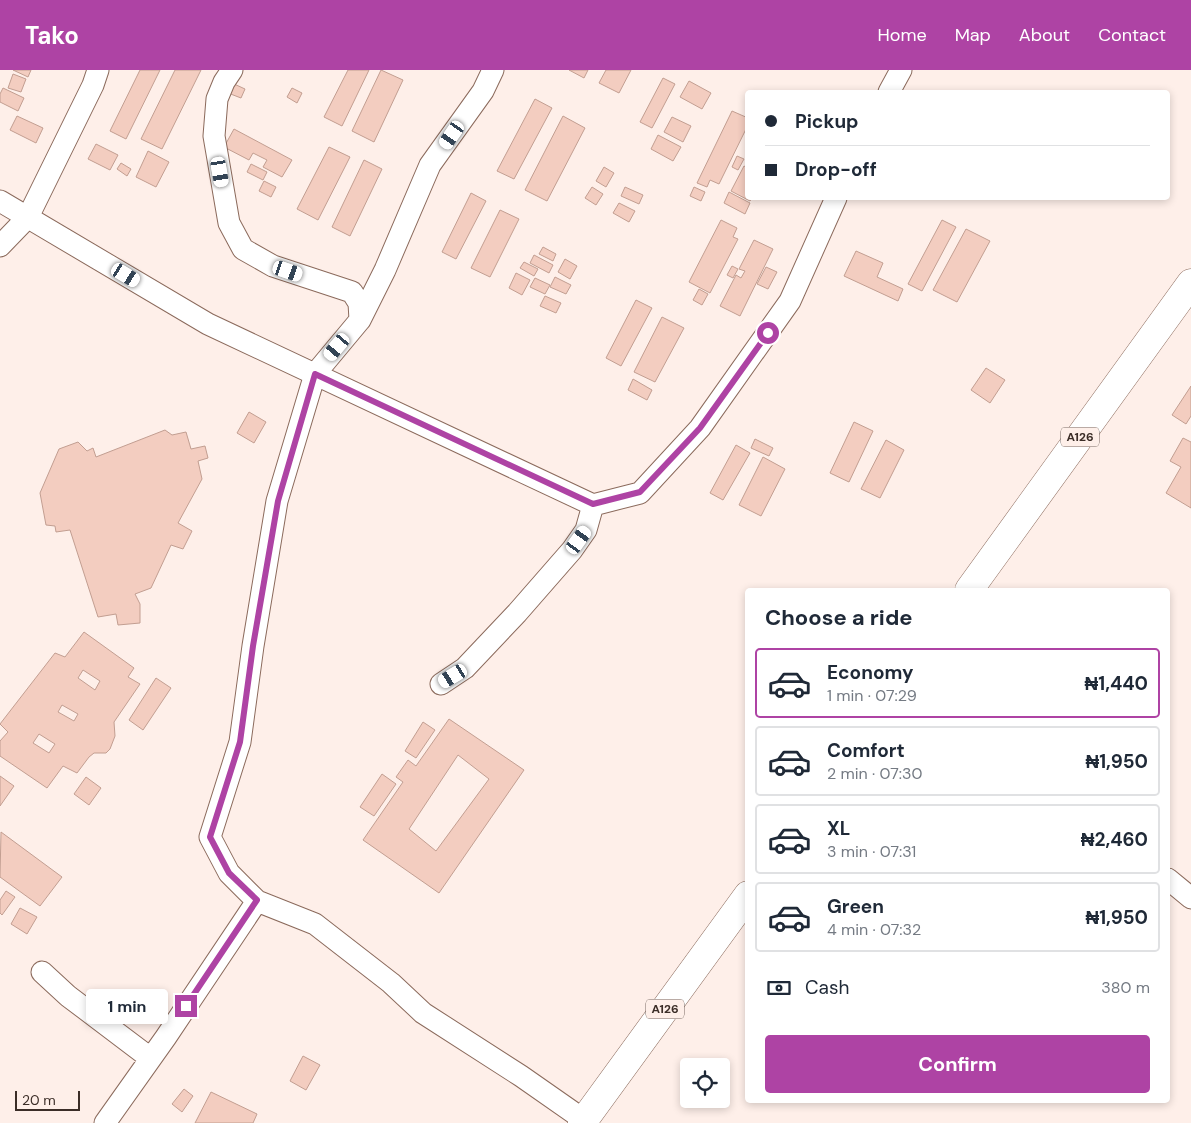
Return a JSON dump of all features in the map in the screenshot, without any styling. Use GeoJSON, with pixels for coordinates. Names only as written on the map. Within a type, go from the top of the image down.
{"type":"FeatureCollection","features":[{"type":"Feature","properties":{"kind":"highway","name":"A126"},"geometry":{"type":"LineString","coordinates":[[970,588],[1191,283]]}},
{"type":"Feature","properties":{"kind":"highway","name":"A126"},"geometry":{"type":"LineString","coordinates":[[583,1121],[745,899]]}},
{"type":"Feature","properties":{"kind":"street"},"geometry":{"type":"LineString","coordinates":[[0,246],[28,217],[93,85],[98,70]]}},
{"type":"Feature","properties":{"kind":"street"},"geometry":{"type":"LineString","coordinates":[[232,70],[224,82],[217,99],[214,136],[229,223],[243,249],[273,266],[352,292],[359,303],[360,320]]}},
{"type":"Feature","properties":{"kind":"street"},"geometry":{"type":"LineString","coordinates":[[493,70],[483,91],[430,165],[385,270],[360,320],[315,374],[278,501],[253,646],[240,742],[210,837],[229,873],[257,900],[315,924],[391,983],[423,1014],[521,1076],[583,1121]]}},
{"type":"Feature","properties":{"kind":"street"},"geometry":{"type":"LineString","coordinates":[[890,90],[901,70]]}},
{"type":"Feature","properties":{"kind":"street"},"geometry":{"type":"LineString","coordinates":[[0,201],[208,324],[593,504],[640,492],[700,428],[790,301],[835,200]]}},
{"type":"Feature","properties":{"kind":"street"},"geometry":{"type":"LineString","coordinates":[[441,684],[465,668],[517,613],[572,550],[586,530],[593,504]]}},
{"type":"Feature","properties":{"kind":"street"},"geometry":{"type":"LineString","coordinates":[[1170,881],[1191,898]]}},
{"type":"Feature","properties":{"kind":"street"},"geometry":{"type":"LineString","coordinates":[[105,1123],[257,900]]}},
{"type":"Feature","properties":{"kind":"street"},"geometry":{"type":"LineString","coordinates":[[42,972],[68,996],[150,1058]]}},
{"type":"Feature","properties":{"kind":"building"},"geometry":{"type":"Polygon","coordinates":[[[13,70],[31,70],[28,77],[13,70]]]}},
{"type":"Feature","properties":{"kind":"building"},"geometry":{"type":"Polygon","coordinates":[[[140,70],[160,70],[126,139],[110,131],[140,70]]]}},
{"type":"Feature","properties":{"kind":"building"},"geometry":{"type":"Polygon","coordinates":[[[175,70],[201,70],[162,149],[141,139],[175,70]]]}},
{"type":"Feature","properties":{"kind":"building"},"geometry":{"type":"Polygon","coordinates":[[[348,70],[369,70],[342,126],[324,117],[348,70]]]}},
{"type":"Feature","properties":{"kind":"building"},"geometry":{"type":"Polygon","coordinates":[[[381,70],[403,80],[374,142],[352,131],[381,70]]]}},
{"type":"Feature","properties":{"kind":"building"},"geometry":{"type":"Polygon","coordinates":[[[569,70],[588,70],[584,78],[569,70]]]}},
{"type":"Feature","properties":{"kind":"building"},"geometry":{"type":"Polygon","coordinates":[[[606,70],[631,70],[619,93],[599,83],[606,70]]]}},
{"type":"Feature","properties":{"kind":"building"},"geometry":{"type":"Polygon","coordinates":[[[13,74],[26,79],[21,92],[8,88],[13,74]]]}},
{"type":"Feature","properties":{"kind":"building"},"geometry":{"type":"Polygon","coordinates":[[[663,78],[675,84],[652,128],[640,122],[663,78]]]}},
{"type":"Feature","properties":{"kind":"building"},"geometry":{"type":"Polygon","coordinates":[[[689,81],[711,93],[702,109],[680,97],[689,81]]]}},
{"type":"Feature","properties":{"kind":"building"},"geometry":{"type":"Polygon","coordinates":[[[232,83],[245,89],[241,98],[228,93],[232,83]]]}},
{"type":"Feature","properties":{"kind":"building"},"geometry":{"type":"Polygon","coordinates":[[[3,88],[24,98],[18,111],[0,102],[0,94],[3,88]]]}},
{"type":"Feature","properties":{"kind":"building"},"geometry":{"type":"Polygon","coordinates":[[[292,88],[302,93],[297,103],[287,97],[292,88]]]}},
{"type":"Feature","properties":{"kind":"building"},"geometry":{"type":"Polygon","coordinates":[[[535,99],[552,108],[514,179],[497,171],[535,99]]]}},
{"type":"Feature","properties":{"kind":"building"},"geometry":{"type":"Polygon","coordinates":[[[732,111],[745,117],[745,131],[719,184],[710,180],[707,187],[697,183],[732,111]]]}},
{"type":"Feature","properties":{"kind":"building"},"geometry":{"type":"Polygon","coordinates":[[[17,116],[43,128],[36,143],[10,130],[17,116]]]}},
{"type":"Feature","properties":{"kind":"building"},"geometry":{"type":"Polygon","coordinates":[[[563,116],[585,128],[547,201],[525,190],[563,116]]]}},
{"type":"Feature","properties":{"kind":"building"},"geometry":{"type":"Polygon","coordinates":[[[672,117],[691,126],[683,142],[664,132],[672,117]]]}},
{"type":"Feature","properties":{"kind":"building"},"geometry":{"type":"Polygon","coordinates":[[[234,129],[292,160],[282,177],[263,167],[267,160],[253,153],[249,160],[224,147],[234,129]]]}},
{"type":"Feature","properties":{"kind":"building"},"geometry":{"type":"Polygon","coordinates":[[[658,135],[681,147],[673,161],[651,149],[658,135]]]}},
{"type":"Feature","properties":{"kind":"building"},"geometry":{"type":"Polygon","coordinates":[[[96,144],[118,155],[110,170],[88,159],[96,144]]]}},
{"type":"Feature","properties":{"kind":"building"},"geometry":{"type":"Polygon","coordinates":[[[329,147],[350,157],[318,220],[297,209],[329,147]]]}},
{"type":"Feature","properties":{"kind":"building"},"geometry":{"type":"Polygon","coordinates":[[[148,151],[169,162],[156,187],[136,177],[148,151]]]}},
{"type":"Feature","properties":{"kind":"building"},"geometry":{"type":"Polygon","coordinates":[[[737,156],[744,159],[738,170],[732,167],[737,156]]]}},
{"type":"Feature","properties":{"kind":"building"},"geometry":{"type":"Polygon","coordinates":[[[364,160],[382,169],[350,236],[332,227],[364,160]]]}},
{"type":"Feature","properties":{"kind":"building"},"geometry":{"type":"Polygon","coordinates":[[[121,163],[131,169],[127,176],[117,169],[121,163]]]}},
{"type":"Feature","properties":{"kind":"building"},"geometry":{"type":"Polygon","coordinates":[[[251,164],[267,172],[263,180],[247,172],[251,164]]]}},
{"type":"Feature","properties":{"kind":"building"},"geometry":{"type":"Polygon","coordinates":[[[744,166],[745,166],[745,198],[731,191],[744,166]]]}},
{"type":"Feature","properties":{"kind":"building"},"geometry":{"type":"Polygon","coordinates":[[[604,167],[614,173],[606,187],[596,181],[604,167]]]}},
{"type":"Feature","properties":{"kind":"building"},"geometry":{"type":"Polygon","coordinates":[[[264,181],[276,187],[271,197],[259,191],[264,181]]]}},
{"type":"Feature","properties":{"kind":"building"},"geometry":{"type":"Polygon","coordinates":[[[592,187],[603,194],[596,205],[585,198],[592,187]]]}},
{"type":"Feature","properties":{"kind":"building"},"geometry":{"type":"Polygon","coordinates":[[[625,187],[643,195],[639,204],[621,196],[625,187]]]}},
{"type":"Feature","properties":{"kind":"building"},"geometry":{"type":"Polygon","coordinates":[[[694,187],[705,192],[701,201],[690,196],[694,187]]]}},
{"type":"Feature","properties":{"kind":"building"},"geometry":{"type":"Polygon","coordinates":[[[729,192],[750,203],[745,214],[724,203],[729,192]]]}},
{"type":"Feature","properties":{"kind":"building"},"geometry":{"type":"Polygon","coordinates":[[[471,193],[486,201],[456,259],[442,252],[471,193]]]}},
{"type":"Feature","properties":{"kind":"building"},"geometry":{"type":"Polygon","coordinates":[[[619,203],[635,211],[629,222],[613,213],[619,203]]]}},
{"type":"Feature","properties":{"kind":"building"},"geometry":{"type":"Polygon","coordinates":[[[500,210],[519,219],[490,277],[471,268],[500,210]]]}},
{"type":"Feature","properties":{"kind":"building"},"geometry":{"type":"Polygon","coordinates":[[[721,220],[737,228],[733,237],[738,239],[710,293],[689,282],[721,220]]]}},
{"type":"Feature","properties":{"kind":"building"},"geometry":{"type":"Polygon","coordinates":[[[942,220],[956,227],[922,291],[908,284],[942,220]]]}},
{"type":"Feature","properties":{"kind":"building"},"geometry":{"type":"Polygon","coordinates":[[[966,229],[990,241],[957,302],[933,290],[966,229]]]}},
{"type":"Feature","properties":{"kind":"building"},"geometry":{"type":"Polygon","coordinates":[[[754,240],[773,249],[740,316],[720,306],[736,275],[741,278],[745,271],[739,269],[754,240]]]}},
{"type":"Feature","properties":{"kind":"building"},"geometry":{"type":"Polygon","coordinates":[[[543,247],[556,254],[553,261],[539,254],[543,247]]]}},
{"type":"Feature","properties":{"kind":"building"},"geometry":{"type":"Polygon","coordinates":[[[856,251],[883,263],[877,277],[903,289],[898,301],[844,276],[856,251]]]}},
{"type":"Feature","properties":{"kind":"building"},"geometry":{"type":"Polygon","coordinates":[[[534,255],[553,265],[549,273],[530,263],[534,255]]]}},
{"type":"Feature","properties":{"kind":"building"},"geometry":{"type":"Polygon","coordinates":[[[565,259],[577,266],[570,279],[558,272],[565,259]]]}},
{"type":"Feature","properties":{"kind":"building"},"geometry":{"type":"Polygon","coordinates":[[[524,262],[538,269],[534,276],[520,268],[524,262]]]}},
{"type":"Feature","properties":{"kind":"building"},"geometry":{"type":"Polygon","coordinates":[[[732,266],[738,269],[733,278],[727,275],[732,266]]]}},
{"type":"Feature","properties":{"kind":"building"},"geometry":{"type":"Polygon","coordinates":[[[766,267],[777,272],[768,289],[757,284],[766,267]]]}},
{"type":"Feature","properties":{"kind":"building"},"geometry":{"type":"Polygon","coordinates":[[[516,273],[530,280],[522,295],[509,288],[516,273]]]}},
{"type":"Feature","properties":{"kind":"building"},"geometry":{"type":"Polygon","coordinates":[[[555,277],[571,285],[566,294],[550,287],[555,277]]]}},
{"type":"Feature","properties":{"kind":"building"},"geometry":{"type":"Polygon","coordinates":[[[535,278],[550,285],[545,294],[530,287],[535,278]]]}},
{"type":"Feature","properties":{"kind":"building"},"geometry":{"type":"Polygon","coordinates":[[[699,289],[708,294],[702,305],[693,300],[699,289]]]}},
{"type":"Feature","properties":{"kind":"building"},"geometry":{"type":"Polygon","coordinates":[[[545,296],[561,303],[556,313],[540,306],[545,296]]]}},
{"type":"Feature","properties":{"kind":"building"},"geometry":{"type":"Polygon","coordinates":[[[636,300],[652,308],[621,366],[606,358],[636,300]]]}},
{"type":"Feature","properties":{"kind":"building"},"geometry":{"type":"Polygon","coordinates":[[[662,317],[684,328],[655,382],[634,372],[662,317]]]}},
{"type":"Feature","properties":{"kind":"building"},"geometry":{"type":"Polygon","coordinates":[[[986,368],[1005,380],[990,403],[971,390],[986,368]]]}},
{"type":"Feature","properties":{"kind":"building"},"geometry":{"type":"Polygon","coordinates":[[[633,379],[652,390],[647,400],[628,390],[633,379]]]}},
{"type":"Feature","properties":{"kind":"building"},"geometry":{"type":"Polygon","coordinates":[[[1191,386],[1191,416],[1186,424],[1172,415],[1191,386]]]}},
{"type":"Feature","properties":{"kind":"building"},"geometry":{"type":"Polygon","coordinates":[[[249,412],[266,422],[254,443],[237,433],[249,412]]]}},
{"type":"Feature","properties":{"kind":"building"},"geometry":{"type":"Polygon","coordinates":[[[854,422],[873,431],[849,482],[830,473],[854,422]]]}},
{"type":"Feature","properties":{"kind":"building"},"geometry":{"type":"Polygon","coordinates":[[[165,430],[172,435],[186,432],[191,449],[205,446],[208,458],[198,461],[202,479],[178,523],[192,531],[183,549],[171,545],[151,588],[135,594],[140,604],[140,623],[118,625],[116,614],[98,617],[70,530],[56,532],[55,526],[46,525],[40,493],[59,449],[78,442],[87,451],[93,448],[96,457],[165,430]]]}},
{"type":"Feature","properties":{"kind":"building"},"geometry":{"type":"Polygon","coordinates":[[[1183,438],[1191,442],[1191,508],[1166,493],[1181,467],[1170,461],[1183,438]]]}},
{"type":"Feature","properties":{"kind":"building"},"geometry":{"type":"Polygon","coordinates":[[[755,439],[773,448],[769,456],[751,448],[755,439]]]}},
{"type":"Feature","properties":{"kind":"building"},"geometry":{"type":"Polygon","coordinates":[[[886,440],[904,450],[880,498],[861,489],[886,440]]]}},
{"type":"Feature","properties":{"kind":"building"},"geometry":{"type":"Polygon","coordinates":[[[736,445],[750,453],[723,500],[710,493],[736,445]]]}},
{"type":"Feature","properties":{"kind":"building"},"geometry":{"type":"Polygon","coordinates":[[[763,457],[785,469],[761,516],[739,505],[763,457]]]}},
{"type":"Feature","properties":{"kind":"building"},"geometry":{"type":"Polygon","coordinates":[[[84,632],[134,668],[128,677],[140,684],[114,722],[115,736],[110,749],[106,753],[94,753],[77,773],[63,766],[47,788],[0,756],[0,741],[8,732],[0,724],[55,653],[65,657],[84,632]],[[83,670],[78,678],[95,690],[100,681],[83,670]],[[62,705],[58,712],[74,721],[78,714],[62,705]],[[39,734],[33,743],[49,753],[55,744],[39,734]]]}},
{"type":"Feature","properties":{"kind":"building"},"geometry":{"type":"Polygon","coordinates":[[[156,678],[171,688],[143,730],[129,720],[156,678]]]}},
{"type":"Feature","properties":{"kind":"building"},"geometry":{"type":"Polygon","coordinates":[[[449,719],[524,770],[439,893],[363,840],[403,782],[396,777],[408,760],[416,766],[449,719]],[[458,755],[409,829],[436,851],[489,779],[458,755]]]}},
{"type":"Feature","properties":{"kind":"building"},"geometry":{"type":"Polygon","coordinates":[[[423,722],[435,730],[416,758],[405,751],[423,722]]]}},
{"type":"Feature","properties":{"kind":"building"},"geometry":{"type":"Polygon","coordinates":[[[382,774],[396,784],[374,816],[360,807],[382,774]]]}},
{"type":"Feature","properties":{"kind":"building"},"geometry":{"type":"Polygon","coordinates":[[[0,776],[14,786],[0,806],[0,776]]]}},
{"type":"Feature","properties":{"kind":"building"},"geometry":{"type":"Polygon","coordinates":[[[86,777],[101,788],[89,805],[74,794],[86,777]]]}},
{"type":"Feature","properties":{"kind":"building"},"geometry":{"type":"Polygon","coordinates":[[[1,832],[62,877],[40,906],[0,877],[1,832]]]}},
{"type":"Feature","properties":{"kind":"building"},"geometry":{"type":"Polygon","coordinates":[[[6,891],[15,897],[2,915],[0,913],[0,900],[6,891]]]}},
{"type":"Feature","properties":{"kind":"building"},"geometry":{"type":"Polygon","coordinates":[[[20,908],[37,917],[27,934],[11,924],[20,908]]]}},
{"type":"Feature","properties":{"kind":"building"},"geometry":{"type":"Polygon","coordinates":[[[303,1056],[320,1065],[306,1090],[290,1081],[303,1056]]]}},
{"type":"Feature","properties":{"kind":"building"},"geometry":{"type":"Polygon","coordinates":[[[184,1089],[193,1096],[182,1112],[172,1104],[184,1089]]]}},
{"type":"Feature","properties":{"kind":"building"},"geometry":{"type":"Polygon","coordinates":[[[211,1092],[257,1114],[253,1123],[195,1123],[211,1092]]]}},
{"type":"Feature","properties":{"kind":"route"},"geometry":{"type":"LineString","coordinates":[[186,1006],[257,900],[229,873],[210,837],[240,742],[253,646],[278,501],[315,374],[593,504],[640,492],[700,428],[768,333]]}}]}
